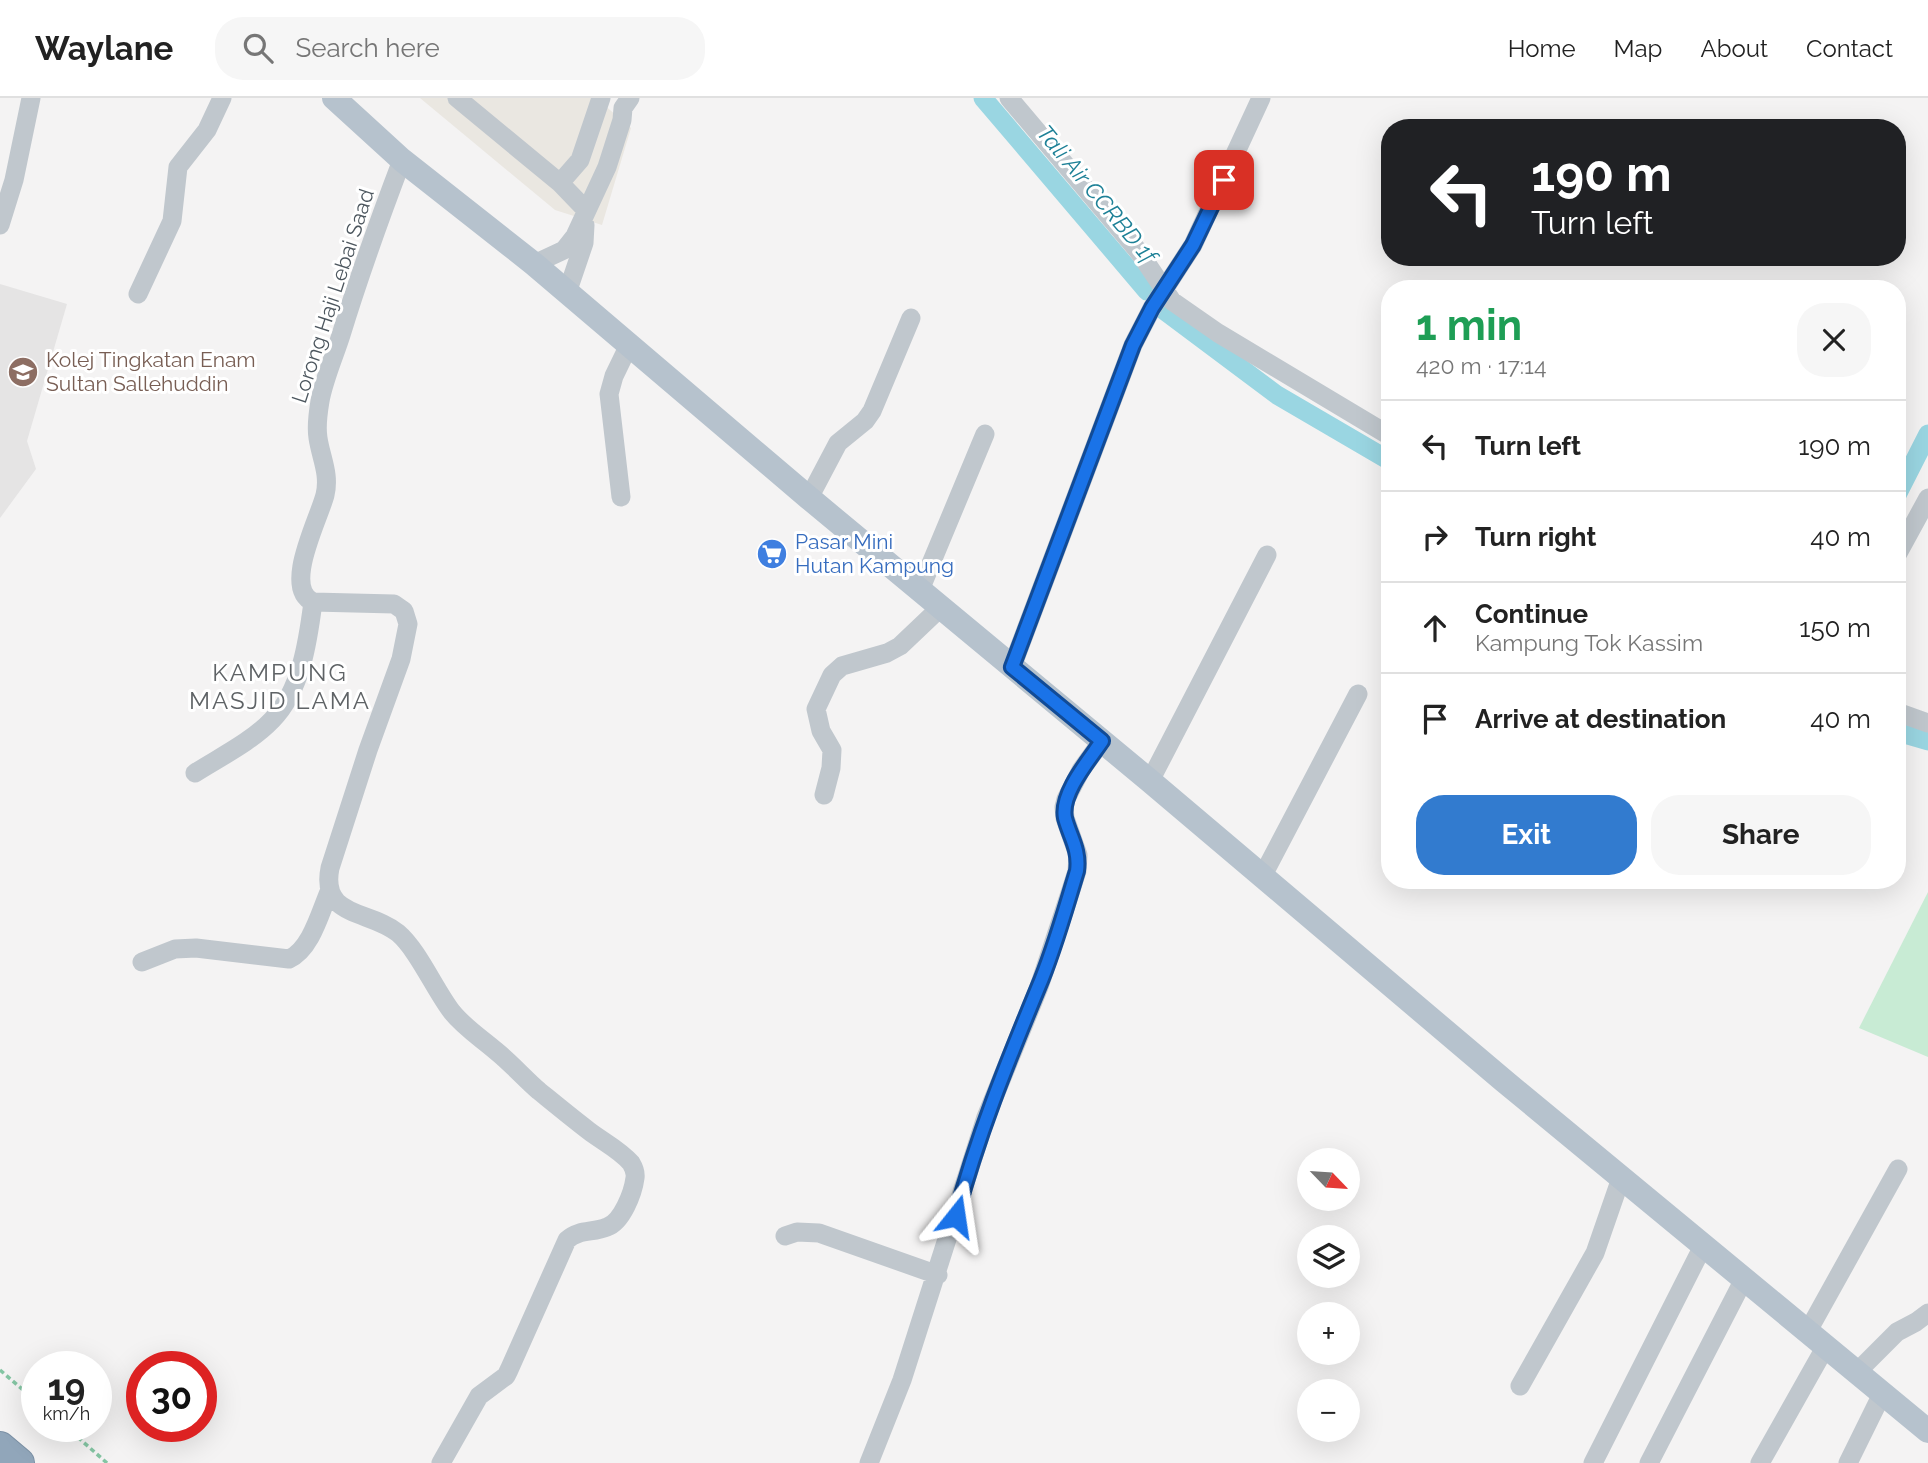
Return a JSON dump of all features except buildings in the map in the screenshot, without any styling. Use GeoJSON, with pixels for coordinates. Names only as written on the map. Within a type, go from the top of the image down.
{"type":"FeatureCollection","features":[{"type":"Feature","properties":{"kind":"highway"},"geometry":{"type":"LineString","coordinates":[[0,1447],[19,1463]]}},
{"type":"Feature","properties":{"kind":"main road"},"geometry":{"type":"LineString","coordinates":[[334,98],[402,160],[534,264],[940,608],[1928,1431]]}},
{"type":"Feature","properties":{"kind":"street"},"geometry":{"type":"LineString","coordinates":[[0,225],[31,98]]}},
{"type":"Feature","properties":{"kind":"street"},"geometry":{"type":"LineString","coordinates":[[138,294],[172,221],[178,167],[208,130],[222,98]]}},
{"type":"Feature","properties":{"kind":"street"},"geometry":{"type":"LineString","coordinates":[[457,98],[560,183],[586,210],[584,243],[567,293]]}},
{"type":"Feature","properties":{"kind":"street"},"geometry":{"type":"LineString","coordinates":[[560,183],[580,160],[601,98]]}},
{"type":"Feature","properties":{"kind":"street"},"geometry":{"type":"LineString","coordinates":[[1009,98],[1139,252],[1172,301],[1199,321],[1381,431]]}},
{"type":"Feature","properties":{"kind":"street"},"geometry":{"type":"LineString","coordinates":[[1012,667],[1142,324],[1193,245],[1261,98]]}},
{"type":"Feature","properties":{"kind":"street"},"geometry":{"type":"LineString","coordinates":[[534,264],[564,250],[575,236],[607,167],[622,120],[621,101]]}},
{"type":"Feature","properties":{"kind":"street","name":"Lorong Haji Lebai Saad"},"geometry":{"type":"LineString","coordinates":[[313,602],[303,594],[301,576],[303,559],[327,482],[327,469],[318,438],[321,399],[362,267],[402,160]]}},
{"type":"Feature","properties":{"kind":"street"},"geometry":{"type":"LineString","coordinates":[[809,498],[838,443],[865,421],[872,411],[911,318]]}},
{"type":"Feature","properties":{"kind":"street"},"geometry":{"type":"LineString","coordinates":[[621,497],[609,394],[614,376],[629,345]]}},
{"type":"Feature","properties":{"kind":"street"},"geometry":{"type":"LineString","coordinates":[[920,590],[985,434]]}},
{"type":"Feature","properties":{"kind":"street"},"geometry":{"type":"LineString","coordinates":[[1906,538],[1928,498]]}},
{"type":"Feature","properties":{"kind":"street"},"geometry":{"type":"LineString","coordinates":[[1150,781],[1266,555]]}},
{"type":"Feature","properties":{"kind":"street"},"geometry":{"type":"LineString","coordinates":[[195,773],[258,732],[275,717],[292,688],[301,665],[313,602],[386,602],[401,607],[407,615],[408,624],[401,659],[330,868],[327,880],[333,900],[404,938],[439,994],[468,1029],[562,1109],[626,1158],[635,1169],[632,1190],[613,1224],[606,1228],[578,1233],[567,1240],[506,1376],[479,1396],[441,1463]]}},
{"type":"Feature","properties":{"kind":"street"},"geometry":{"type":"LineString","coordinates":[[824,795],[831,768],[832,750],[821,731],[817,709],[832,675],[842,666],[887,653],[900,646],[940,608]]}},
{"type":"Feature","properties":{"kind":"street"},"geometry":{"type":"LineString","coordinates":[[1262,877],[1358,694]]}},
{"type":"Feature","properties":{"kind":"street"},"geometry":{"type":"LineString","coordinates":[[1906,715],[1928,723]]}},
{"type":"Feature","properties":{"kind":"street"},"geometry":{"type":"LineString","coordinates":[[869,1463],[902,1380],[938,1275],[982,1128],[1039,987],[1077,871],[1078,855],[1065,818],[1066,799],[1102,741]]}},
{"type":"Feature","properties":{"kind":"street"},"geometry":{"type":"LineString","coordinates":[[142,962],[175,950],[196,948],[289,959],[296,956],[307,942],[330,892]]}},
{"type":"Feature","properties":{"kind":"street"},"geometry":{"type":"LineString","coordinates":[[1760,1463],[1898,1168]]}},
{"type":"Feature","properties":{"kind":"street"},"geometry":{"type":"LineString","coordinates":[[1520,1385],[1595,1253],[1621,1178]]}},
{"type":"Feature","properties":{"kind":"street"},"geometry":{"type":"LineString","coordinates":[[785,1236],[797,1232],[819,1233],[938,1275]]}},
{"type":"Feature","properties":{"kind":"street"},"geometry":{"type":"LineString","coordinates":[[1593,1463],[1703,1246]]}},
{"type":"Feature","properties":{"kind":"street"},"geometry":{"type":"LineString","coordinates":[[1649,1463],[1744,1279]]}},
{"type":"Feature","properties":{"kind":"street"},"geometry":{"type":"LineString","coordinates":[[1856,1373],[1897,1332],[1928,1313]]}},
{"type":"Feature","properties":{"kind":"street"},"geometry":{"type":"LineString","coordinates":[[1848,1463],[1882,1394]]}},
{"type":"Feature","properties":{"kind":"path"},"geometry":{"type":"LineString","coordinates":[[0,1370],[21,1388]]}},
{"type":"Feature","properties":{"kind":"path"},"geometry":{"type":"LineString","coordinates":[[83,1442],[107,1463]]}},
{"type":"Feature","properties":{"kind":"shaded area"},"geometry":{"type":"Polygon","coordinates":[[[420,98],[596,98],[631,128],[602,225],[555,210],[420,98]]]}},
{"type":"Feature","properties":{"kind":"shaded area","name":"Kolej Tingkatan Enam Sultan Sallehuddin"},"geometry":{"type":"Polygon","coordinates":[[[0,284],[67,304],[27,441],[36,469],[0,518],[0,284]]]}},
{"type":"Feature","properties":{"kind":"green space"},"geometry":{"type":"Polygon","coordinates":[[[1928,892],[1928,1057],[1859,1028],[1928,892]]]}},
{"type":"Feature","properties":{"kind":"waterway","name":"Tali Air CCRBD 1f"},"geometry":{"type":"LineString","coordinates":[[983,98],[1147,291]]}},
{"type":"Feature","properties":{"kind":"waterway","name":"Tali Air CCRBD 1f"},"geometry":{"type":"LineString","coordinates":[[1162,309],[1277,395],[1381,456]]}},
{"type":"Feature","properties":{"kind":"waterway"},"geometry":{"type":"LineString","coordinates":[[1906,477],[1928,434]]}},
{"type":"Feature","properties":{"kind":"waterway","name":"Tali Air CCRBD 1f"},"geometry":{"type":"LineString","coordinates":[[1906,735],[1928,741]]}},
{"type":"Feature","properties":{"kind":"place","name":"Kolej Tingkatan Enam Sultan Sallehuddin"},"geometry":{"type":"Point","coordinates":[23,372]}},
{"type":"Feature","properties":{"kind":"place","name":"Pasar Mini Hutan Kampung"},"geometry":{"type":"Point","coordinates":[772,554]}},
{"type":"Feature","properties":{"kind":"district","name":"KAMPUNG MASJID LAMA"},"geometry":{"type":"Point","coordinates":[280,687]}},
{"type":"Feature","properties":{"kind":"route"},"geometry":{"type":"LineString","coordinates":[[956,1216],[986,1117],[1039,987],[1077,871],[1076,845],[1065,818],[1066,799],[1102,741],[1012,667],[1112,397],[1142,324],[1193,245],[1224,180]]}}]}
